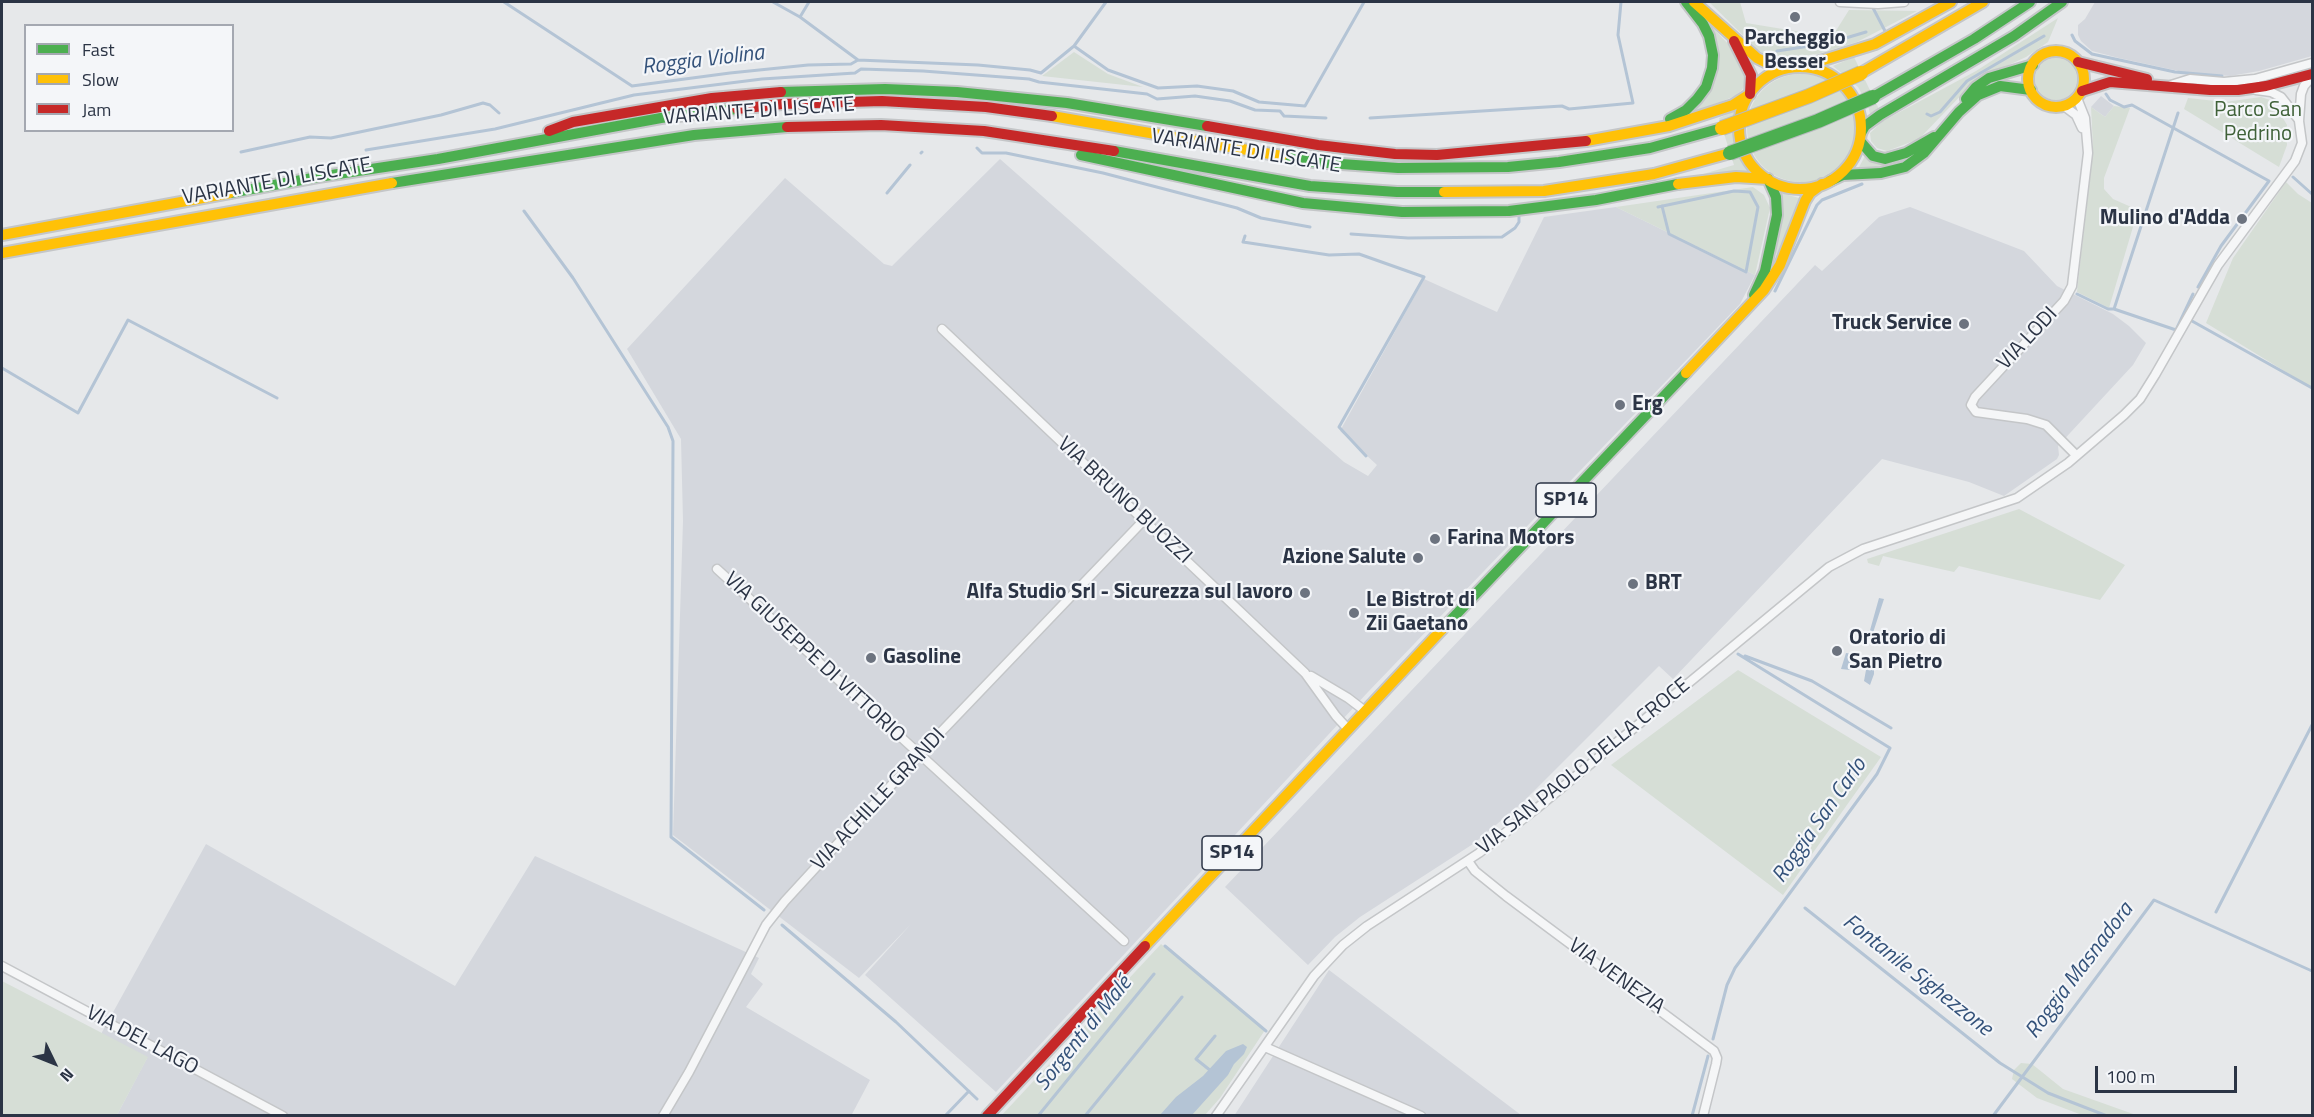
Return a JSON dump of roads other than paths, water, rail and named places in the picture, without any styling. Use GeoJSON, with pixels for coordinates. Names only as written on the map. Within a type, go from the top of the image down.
{"type":"FeatureCollection","features":[{"type":"Feature","properties":{"kind":"main road"},"geometry":{"type":"LineString","coordinates":[[1586,141],[1666,121],[1686,110],[1702,93],[1711,74],[1712,49],[1703,24],[1686,2]]}},
{"type":"Feature","properties":{"kind":"main road"},"geometry":{"type":"LineString","coordinates":[[1694,2],[1761,61],[1787,69]]}},
{"type":"Feature","properties":{"kind":"main road"},"geometry":{"type":"LineString","coordinates":[[521,142],[573,122],[683,102],[785,92],[885,89],[957,92],[1067,103],[1296,141],[1395,154],[1448,154],[1586,141],[1669,126],[1737,103],[1765,79],[1787,69],[1802,67],[1875,44],[1951,2]]}},
{"type":"Feature","properties":{"kind":"main road","name":"VARIANTE DI LISCATE"},"geometry":{"type":"LineString","coordinates":[[2,235],[318,177],[438,159],[521,142],[710,111],[782,104],[882,101],[953,104],[1039,114],[1313,162],[1433,169],[1508,167],[1590,158],[1650,148],[1722,128],[1809,96],[1862,73],[1983,2]]}},
{"type":"Feature","properties":{"kind":"main road","name":"VARIANTE DI LISCATE"},"geometry":{"type":"LineString","coordinates":[[2,253],[323,194],[606,147],[694,135],[773,128],[881,125],[984,131],[1068,143],[1310,186],[1397,192],[1524,192],[1592,185],[1654,174],[1730,153],[1818,121],[1873,96],[1974,39],[2030,2]]}},
{"type":"Feature","properties":{"kind":"main road"},"geometry":{"type":"LineString","coordinates":[[1826,183],[1850,163],[1865,126],[1888,110],[2014,36],[2062,2]]}},
{"type":"Feature","properties":{"kind":"main road"},"geometry":{"type":"LineString","coordinates":[[1728,31],[1750,70],[1752,81],[1750,94],[1740,117],[1741,142],[1751,163],[1768,179]]}},
{"type":"Feature","properties":{"kind":"main road"},"geometry":{"type":"LineString","coordinates":[[2079,94],[2084,74],[2078,62],[2069,54],[2055,51],[2041,56],[2033,65],[2029,75],[2031,90],[2036,98],[2053,107],[2064,106],[2079,94],[2108,82],[2210,90],[2245,89],[2313,75]]}},
{"type":"Feature","properties":{"kind":"main road"},"geometry":{"type":"LineString","coordinates":[[2078,62],[2168,85]]}},
{"type":"Feature","properties":{"kind":"main road"},"geometry":{"type":"LineString","coordinates":[[1959,112],[1969,94],[1989,78],[2033,65]]}},
{"type":"Feature","properties":{"kind":"main road"},"geometry":{"type":"LineString","coordinates":[[1802,67],[1826,72],[1844,86],[1857,106],[1860,137],[1873,156],[1885,159],[1906,153],[1940,134]]}},
{"type":"Feature","properties":{"kind":"main road"},"geometry":{"type":"LineString","coordinates":[[773,128],[854,130],[1005,141],[1303,203],[1402,212],[1509,211],[1736,177],[1768,179],[1794,188],[1808,188],[1843,175],[1881,173],[1905,167],[1918,158],[1959,112],[1978,95],[1995,87],[2012,86],[2031,90]]}},
{"type":"Feature","properties":{"kind":"main road","name":"SP14"},"geometry":{"type":"LineString","coordinates":[[1744,312],[1765,271],[1777,215],[1776,197],[1768,179]]}},
{"type":"Feature","properties":{"kind":"main road","name":"SP14"},"geometry":{"type":"LineString","coordinates":[[987,1116],[1348,729],[1744,312],[1774,276],[1810,193],[1826,183]]}},
{"type":"Feature","properties":{"kind":"street"},"geometry":{"type":"LineString","coordinates":[[1840,2],[1878,4],[1904,2]]}},
{"type":"Feature","properties":{"kind":"street"},"geometry":{"type":"LineString","coordinates":[[2168,85],[2190,79],[2224,82],[2247,80],[2313,63]]}},
{"type":"Feature","properties":{"kind":"street"},"geometry":{"type":"LineString","coordinates":[[2300,121],[2301,93],[2313,75]]}},
{"type":"Feature","properties":{"kind":"street"},"geometry":{"type":"LineString","coordinates":[[2245,89],[2278,95],[2300,121]]}},
{"type":"Feature","properties":{"kind":"street","name":"VIA LODI"},"geometry":{"type":"LineString","coordinates":[[2076,455],[2046,425],[2026,419],[1976,412],[1971,405],[1975,397],[2068,294],[2073,280],[2088,146],[2085,118],[2079,94]]}},
{"type":"Feature","properties":{"kind":"street","name":"VIA LODI"},"geometry":{"type":"LineString","coordinates":[[2064,106],[2079,119],[2088,146]]}},
{"type":"Feature","properties":{"kind":"street","name":"VIA SAN PAOLO DELLA CROCE"},"geometry":{"type":"LineString","coordinates":[[1216,1116],[1314,976],[1343,945],[1367,926],[1468,861],[1536,809],[1838,561],[1870,546],[2013,501],[2076,455],[2124,415],[2140,399],[2218,265],[2295,161],[2302,142],[2300,121]]}},
{"type":"Feature","properties":{"kind":"street","name":"VIA BRUNO BUOZZI"},"geometry":{"type":"LineString","coordinates":[[942,329],[1305,673],[1348,729]]}},
{"type":"Feature","properties":{"kind":"street","name":"VIA ACHILLE GRANDI"},"geometry":{"type":"LineString","coordinates":[[663,1116],[689,1072],[766,925],[785,901],[920,755],[1144,520]]}},
{"type":"Feature","properties":{"kind":"street","name":"VIA GIUSEPPE DI VITTORIO"},"geometry":{"type":"LineString","coordinates":[[717,569],[1124,940]]}},
{"type":"Feature","properties":{"kind":"street","name":"VIA BRUNO BUOZZI"},"geometry":{"type":"LineString","coordinates":[[1305,673],[1348,698],[1365,711]]}},
{"type":"Feature","properties":{"kind":"street","name":"VIA VENEZIA"},"geometry":{"type":"LineString","coordinates":[[1468,861],[1475,871],[1506,896],[1714,1051],[1716,1064],[1703,1116]]}},
{"type":"Feature","properties":{"kind":"street","name":"VIA DEL LAGO"},"geometry":{"type":"LineString","coordinates":[[2,966],[283,1116]]}},
{"type":"Feature","properties":{"kind":"street"},"geometry":{"type":"LineString","coordinates":[[1265,1047],[1421,1116]]}},
{"type":"Feature","properties":{"kind":"water"},"geometry":{"type":"Polygon","coordinates":[[[1879,598],[1884,599],[1870,642],[1867,641],[1879,598]]]}},
{"type":"Feature","properties":{"kind":"water"},"geometry":{"type":"Polygon","coordinates":[[[1846,653],[1853,654],[1874,666],[1870,685],[1864,681],[1865,667],[1841,669],[1846,653]]]}},
{"type":"Feature","properties":{"kind":"water"},"geometry":{"type":"Polygon","coordinates":[[[1243,1044],[1247,1047],[1244,1054],[1192,1115],[1160,1115],[1176,1097],[1203,1076],[1226,1051],[1243,1044]]]}},
{"type":"Feature","properties":{"kind":"waterway","name":"Roggia Violina"},"geometry":{"type":"LineString","coordinates":[[504,2],[632,86],[808,65],[851,64],[858,60],[978,65],[1041,73],[1074,46],[1106,2]]}},
{"type":"Feature","properties":{"kind":"waterway","name":"Roggia Violina"},"geometry":{"type":"LineString","coordinates":[[773,2],[800,17],[858,60]]}},
{"type":"Feature","properties":{"kind":"waterway","name":"Roggia Violina"},"geometry":{"type":"LineString","coordinates":[[800,17],[809,2]]}},
{"type":"Feature","properties":{"kind":"waterway"},"geometry":{"type":"LineString","coordinates":[[1074,46],[1108,70],[1158,88],[1197,86],[1233,91],[1259,102],[1305,106],[1364,2]]}},
{"type":"Feature","properties":{"kind":"waterway"},"geometry":{"type":"LineString","coordinates":[[1370,118],[1562,106],[1569,109],[1633,103],[1618,35],[1621,2]]}},
{"type":"Feature","properties":{"kind":"waterway","name":"Roggia Violina"},"geometry":{"type":"LineString","coordinates":[[1872,6],[1885,31]]}},
{"type":"Feature","properties":{"kind":"waterway"},"geometry":{"type":"LineString","coordinates":[[1777,51],[1829,43],[1866,32]]}},
{"type":"Feature","properties":{"kind":"waterway"},"geometry":{"type":"LineString","coordinates":[[2072,35],[2075,41],[2092,54],[2175,72],[2222,76]]}},
{"type":"Feature","properties":{"kind":"waterway","name":"Roggia Violina"},"geometry":{"type":"LineString","coordinates":[[1927,114],[1931,116],[1940,112],[1967,81],[2044,36]]}},
{"type":"Feature","properties":{"kind":"waterway"},"geometry":{"type":"LineString","coordinates":[[366,150],[495,129],[634,95],[762,79],[855,73],[861,69],[1029,79],[1147,94],[1157,99],[1195,96],[1230,101],[1255,110],[1280,111],[1284,116],[1326,118]]}},
{"type":"Feature","properties":{"kind":"waterway","name":"Roggia Violina"},"geometry":{"type":"LineString","coordinates":[[2106,94],[2110,100],[2124,107],[2132,105],[2269,181],[2221,246],[2198,287]]}},
{"type":"Feature","properties":{"kind":"waterway"},"geometry":{"type":"LineString","coordinates":[[241,152],[310,137],[331,138],[441,115],[483,103],[490,105],[499,113]]}},
{"type":"Feature","properties":{"kind":"waterway"},"geometry":{"type":"LineString","coordinates":[[2178,113],[2114,309],[2176,330],[2193,294]]}},
{"type":"Feature","properties":{"kind":"waterway"},"geometry":{"type":"LineString","coordinates":[[977,148],[982,153],[1006,153],[1103,173],[1237,208],[1261,218],[1310,227]]}},
{"type":"Feature","properties":{"kind":"waterway"},"geometry":{"type":"LineString","coordinates":[[887,193],[910,165]]}},
{"type":"Feature","properties":{"kind":"waterway"},"geometry":{"type":"LineString","coordinates":[[2293,177],[2312,194]]}},
{"type":"Feature","properties":{"kind":"waterway"},"geometry":{"type":"LineString","coordinates":[[1775,291],[1817,205],[1822,200],[1862,184]]}},
{"type":"Feature","properties":{"kind":"waterway"},"geometry":{"type":"LineString","coordinates":[[1658,207],[1734,191],[1750,192],[1758,207],[1746,272],[1669,234],[1662,206]]}},
{"type":"Feature","properties":{"kind":"waterway"},"geometry":{"type":"LineString","coordinates":[[524,211],[573,278],[668,427],[673,441],[671,837],[764,910]]}},
{"type":"Feature","properties":{"kind":"waterway"},"geometry":{"type":"LineString","coordinates":[[1351,234],[1408,238],[1502,237],[1515,228],[1519,222],[1519,216]]}},
{"type":"Feature","properties":{"kind":"waterway"},"geometry":{"type":"LineString","coordinates":[[1245,236],[1243,242],[1329,255],[1359,254],[1424,277],[1339,427],[1366,456]]}},
{"type":"Feature","properties":{"kind":"waterway"},"geometry":{"type":"LineString","coordinates":[[2077,294],[2108,309],[2114,309]]}},
{"type":"Feature","properties":{"kind":"waterway"},"geometry":{"type":"LineString","coordinates":[[2,368],[78,413],[128,320],[277,398]]}},
{"type":"Feature","properties":{"kind":"waterway","name":"Roggia Violina"},"geometry":{"type":"LineString","coordinates":[[2192,321],[2312,388]]}},
{"type":"Feature","properties":{"kind":"waterway","name":"Roggia San Carlo"},"geometry":{"type":"LineString","coordinates":[[1713,1039],[1727,985],[1735,968],[1877,774],[1890,748],[1738,654]]}},
{"type":"Feature","properties":{"kind":"waterway"},"geometry":{"type":"LineString","coordinates":[[1745,656],[1812,681],[1891,728]]}},
{"type":"Feature","properties":{"kind":"waterway"},"geometry":{"type":"LineString","coordinates":[[2216,912],[2312,725]]}},
{"type":"Feature","properties":{"kind":"waterway","name":"Roggia Masnadora"},"geometry":{"type":"LineString","coordinates":[[1993,1116],[2154,900],[2312,971]]}},
{"type":"Feature","properties":{"kind":"waterway","name":"Fontanile Sighezzone"},"geometry":{"type":"LineString","coordinates":[[1805,908],[2000,1063],[2048,1093],[2107,1116]]}},
{"type":"Feature","properties":{"kind":"waterway"},"geometry":{"type":"LineString","coordinates":[[782,925],[896,1022],[977,1099]]}},
{"type":"Feature","properties":{"kind":"waterway"},"geometry":{"type":"LineString","coordinates":[[1165,946],[1266,1031]]}},
{"type":"Feature","properties":{"kind":"waterway","name":"Sorgenti di Malé"},"geometry":{"type":"LineString","coordinates":[[1038,1116],[1154,974]]}},
{"type":"Feature","properties":{"kind":"waterway","name":"Sorgenti di Malé"},"geometry":{"type":"LineString","coordinates":[[1085,1116],[1182,997]]}},
{"type":"Feature","properties":{"kind":"waterway"},"geometry":{"type":"LineString","coordinates":[[1211,1071],[1196,1059],[1215,1036]]}},
{"type":"Feature","properties":{"kind":"waterway","name":"Roggia San Carlo"},"geometry":{"type":"LineString","coordinates":[[1692,1116],[1708,1056]]}},
{"type":"Feature","properties":{"kind":"waterway"},"geometry":{"type":"LineString","coordinates":[[945,1116],[969,1091]]}},
{"type":"Feature","properties":{"kind":"place","name":"Parcheggio Besser"},"geometry":{"type":"Point","coordinates":[1795,17]}},
{"type":"Feature","properties":{"kind":"place","name":"Mulino d'Adda"},"geometry":{"type":"Point","coordinates":[2242,219]}},
{"type":"Feature","properties":{"kind":"place","name":"Truck Service"},"geometry":{"type":"Point","coordinates":[1964,324]}},
{"type":"Feature","properties":{"kind":"place","name":"Erg"},"geometry":{"type":"Point","coordinates":[1620,405]}},
{"type":"Feature","properties":{"kind":"place","name":"Farina Motors"},"geometry":{"type":"Point","coordinates":[1435,539]}},
{"type":"Feature","properties":{"kind":"place","name":"Azione Salute"},"geometry":{"type":"Point","coordinates":[1418,558]}},
{"type":"Feature","properties":{"kind":"place","name":"BRT"},"geometry":{"type":"Point","coordinates":[1633,584]}},
{"type":"Feature","properties":{"kind":"place","name":"Alfa Studio Srl - Sicurezza sul lavoro"},"geometry":{"type":"Point","coordinates":[1305,593]}},
{"type":"Feature","properties":{"kind":"place","name":"Le Bistrot di Zii Gaetano"},"geometry":{"type":"Point","coordinates":[1354,613]}},
{"type":"Feature","properties":{"kind":"place","name":"Oratorio di San Pietro"},"geometry":{"type":"Point","coordinates":[1837,651]}},
{"type":"Feature","properties":{"kind":"place","name":"Gasoline"},"geometry":{"type":"Point","coordinates":[871,658]}},
{"type":"Feature","properties":{"kind":"park label","name":"Parco San Pedrino"},"geometry":{"type":"Point","coordinates":[2258,123]}}]}
